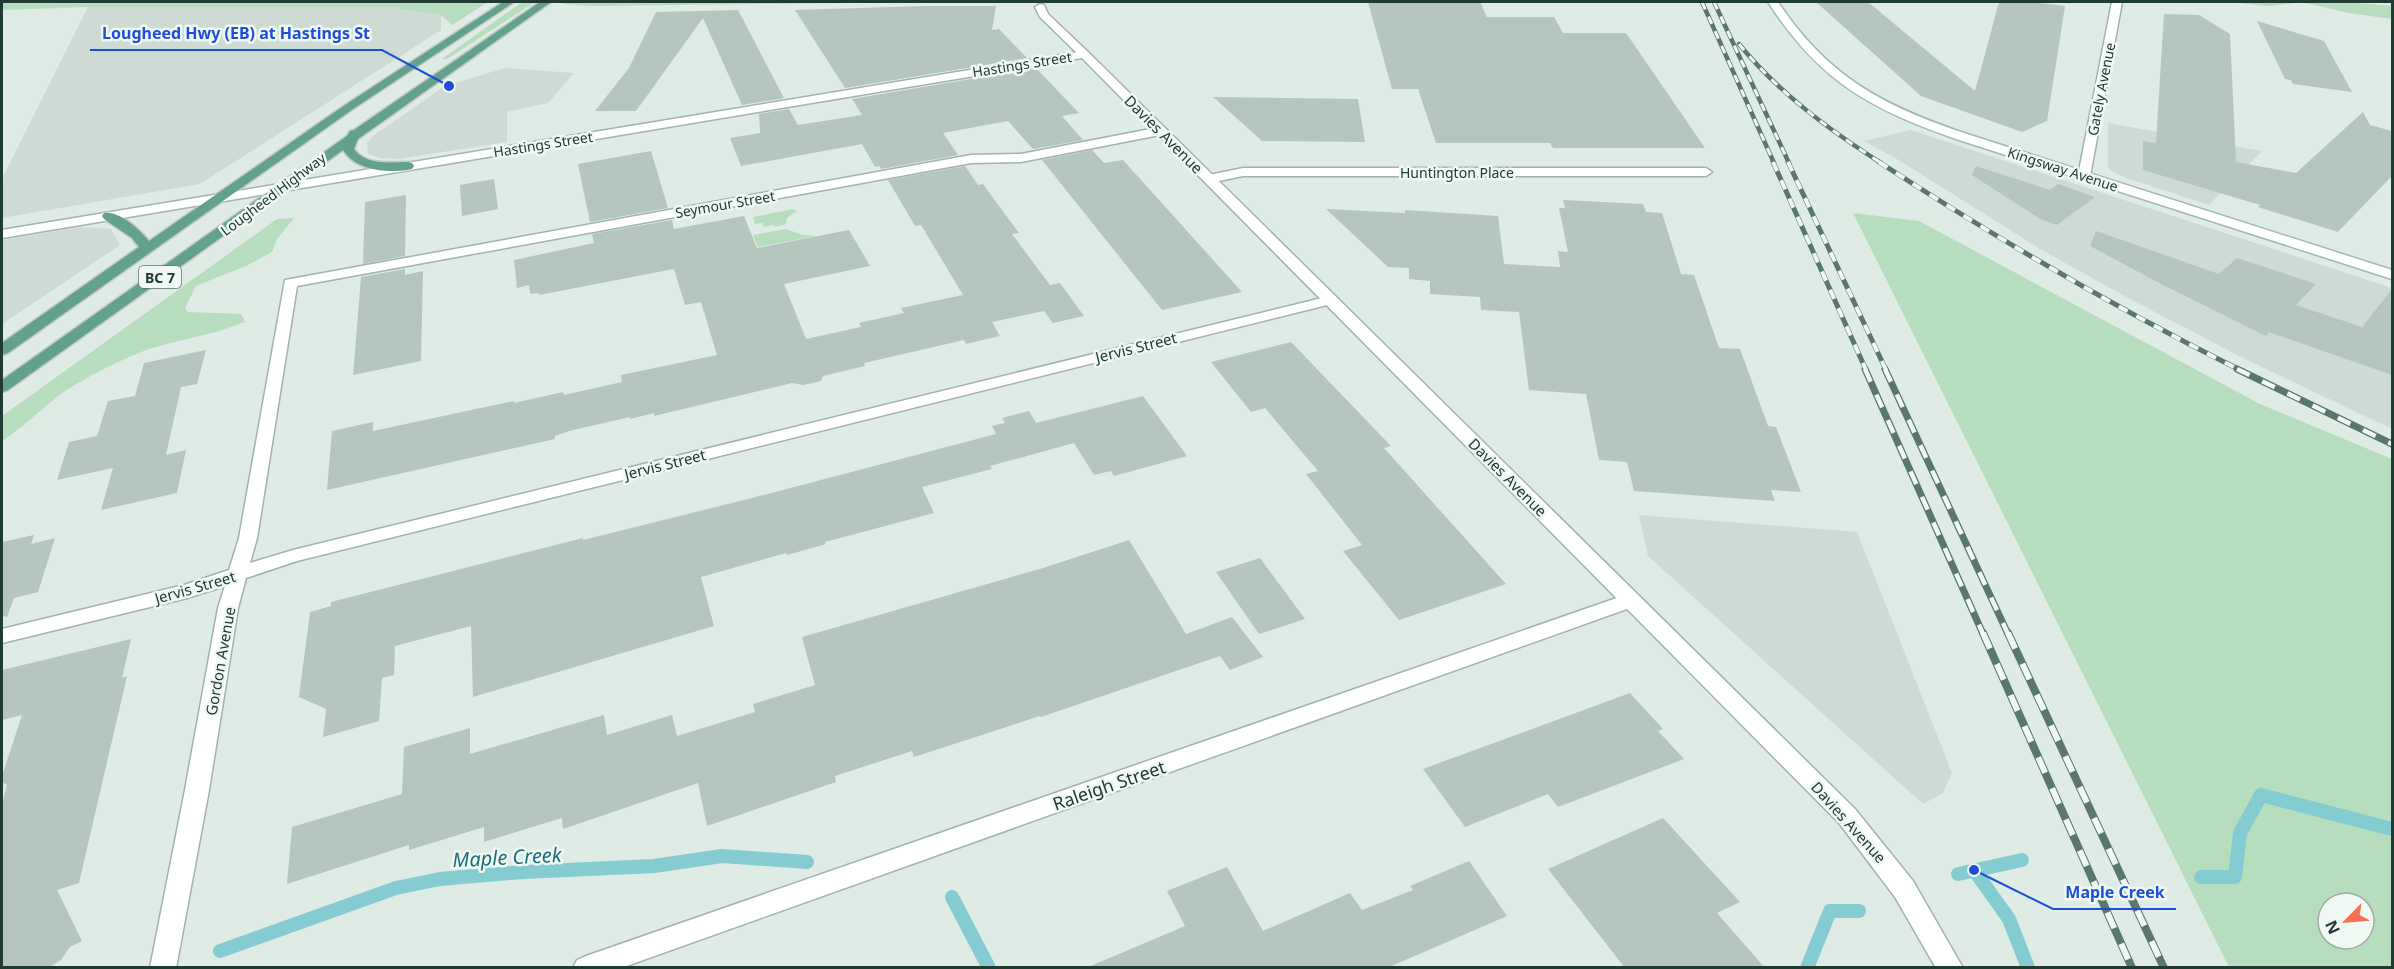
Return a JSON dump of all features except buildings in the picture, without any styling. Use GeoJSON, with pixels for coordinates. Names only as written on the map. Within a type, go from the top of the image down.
{"type":"FeatureCollection","features":[{"type":"Feature","properties":{"kind":"main road","name":"Lougheed Highway"},"geometry":{"type":"LineString","coordinates":[[2,350],[388,80],[509,2]]}},
{"type":"Feature","properties":{"kind":"main road","name":"Lougheed Highway"},"geometry":{"type":"LineString","coordinates":[[2,387],[107,315],[354,134],[546,2]]}},
{"type":"Feature","properties":{"kind":"main road"},"geometry":{"type":"LineString","coordinates":[[354,134],[348,146],[349,152],[356,159],[375,165],[408,166]]}},
{"type":"Feature","properties":{"kind":"main road"},"geometry":{"type":"LineString","coordinates":[[108,216],[132,231],[147,248]]}},
{"type":"Feature","properties":{"kind":"street","name":"Kingsway Avenue"},"geometry":{"type":"LineString","coordinates":[[1773,2],[1794,33],[1813,55],[1848,86],[1876,102],[1929,126],[2392,275]]}},
{"type":"Feature","properties":{"kind":"street","name":"Gately Avenue"},"geometry":{"type":"LineString","coordinates":[[2084,176],[2117,2]]}},
{"type":"Feature","properties":{"kind":"street","name":"Davies Avenue"},"geometry":{"type":"LineString","coordinates":[[1040,7],[1044,15],[1825,793],[1868,839],[1909,897],[1950,968]]}},
{"type":"Feature","properties":{"kind":"street","name":"Hastings Street"},"geometry":{"type":"LineString","coordinates":[[2,234],[1084,54]]}},
{"type":"Feature","properties":{"kind":"street","name":"Seymour Street"},"geometry":{"type":"LineString","coordinates":[[290,283],[971,159],[1021,158],[1161,131]]}},
{"type":"Feature","properties":{"kind":"street","name":"Huntington Place"},"geometry":{"type":"LineString","coordinates":[[1209,179],[1243,172],[1706,172]]}},
{"type":"Feature","properties":{"kind":"street","name":"Gordon Avenue"},"geometry":{"type":"LineString","coordinates":[[163,968],[197,790],[228,608],[248,538],[290,283]]}},
{"type":"Feature","properties":{"kind":"street","name":"Jervis Street"},"geometry":{"type":"LineString","coordinates":[[2,636],[187,591],[293,555],[1330,300]]}},
{"type":"Feature","properties":{"kind":"street","name":"Raleigh Street"},"geometry":{"type":"LineString","coordinates":[[586,968],[1631,600]]}},
{"type":"Feature","properties":{"kind":"shaded area"},"geometry":{"type":"Polygon","coordinates":[[[88,7],[388,7],[441,15],[441,30],[200,184],[2,218],[2,179],[88,7]]]}},
{"type":"Feature","properties":{"kind":"shaded area"},"geometry":{"type":"Polygon","coordinates":[[[505,68],[574,73],[548,103],[507,112],[507,142],[398,159],[380,158],[368,154],[367,143],[373,136],[445,86],[505,68]]]}},
{"type":"Feature","properties":{"kind":"shaded area"},"geometry":{"type":"Polygon","coordinates":[[[2108,123],[2262,151],[2209,205],[2126,178],[2110,170],[2108,167],[2108,123]]]}},
{"type":"Feature","properties":{"kind":"shaded area"},"geometry":{"type":"Polygon","coordinates":[[[1911,130],[2392,288],[2392,429],[2241,357],[2130,299],[2040,249],[1902,162],[1864,141],[1911,130]]]}},
{"type":"Feature","properties":{"kind":"shaded area"},"geometry":{"type":"Polygon","coordinates":[[[81,227],[111,229],[120,245],[2,324],[2,240],[81,227]]]}},
{"type":"Feature","properties":{"kind":"shaded area"},"geometry":{"type":"Polygon","coordinates":[[[1639,515],[1857,532],[1952,773],[1942,794],[1923,804],[1648,556],[1639,515]]]}},
{"type":"Feature","properties":{"kind":"green space"},"geometry":{"type":"Polygon","coordinates":[[[2,2],[488,2],[452,25],[441,15],[388,7],[88,7],[2,10],[2,2]]]}},
{"type":"Feature","properties":{"kind":"green space"},"geometry":{"type":"Polygon","coordinates":[[[522,2],[535,2],[447,59],[442,59],[522,2]]]}},
{"type":"Feature","properties":{"kind":"green space"},"geometry":{"type":"Polygon","coordinates":[[[566,2],[937,2],[593,6],[563,4],[566,2]]]}},
{"type":"Feature","properties":{"kind":"green space"},"geometry":{"type":"Polygon","coordinates":[[[2230,2],[2301,2],[2269,6],[2230,2]]]}},
{"type":"Feature","properties":{"kind":"green space"},"geometry":{"type":"Polygon","coordinates":[[[2301,2],[2346,2],[2392,6],[2392,19],[2349,13],[2301,2]]]}},
{"type":"Feature","properties":{"kind":"green space"},"geometry":{"type":"Polygon","coordinates":[[[793,209],[797,211],[787,218],[786,224],[764,227],[762,223],[755,224],[753,217],[793,209]]]}},
{"type":"Feature","properties":{"kind":"green space"},"geometry":{"type":"Polygon","coordinates":[[[1853,213],[1919,221],[2260,404],[2392,459],[2392,967],[2229,967],[1853,213]]]}},
{"type":"Feature","properties":{"kind":"green space"},"geometry":{"type":"Polygon","coordinates":[[[294,218],[277,239],[272,252],[248,265],[196,286],[185,308],[188,312],[241,314],[245,322],[145,351],[111,365],[60,395],[2,441],[2,416],[277,219],[294,218]]]}},
{"type":"Feature","properties":{"kind":"green space"},"geometry":{"type":"Polygon","coordinates":[[[786,229],[803,235],[816,236],[758,247],[753,235],[786,229]]]}},
{"type":"Feature","properties":{"kind":"waterway","name":"Maple Creek"},"geometry":{"type":"LineString","coordinates":[[2201,877],[2235,877],[2240,833],[2261,795],[2392,829]]}},
{"type":"Feature","properties":{"kind":"waterway","name":"Maple Creek"},"geometry":{"type":"LineString","coordinates":[[220,951],[396,888],[440,879],[523,872],[654,866],[722,856],[807,862]]}},
{"type":"Feature","properties":{"kind":"waterway","name":"Maple Creek"},"geometry":{"type":"LineString","coordinates":[[1974,870],[2022,860]]}},
{"type":"Feature","properties":{"kind":"waterway","name":"Maple Creek"},"geometry":{"type":"LineString","coordinates":[[1958,874],[1974,870]]}},
{"type":"Feature","properties":{"kind":"waterway"},"geometry":{"type":"LineString","coordinates":[[1974,870],[2009,919],[2028,968]]}},
{"type":"Feature","properties":{"kind":"waterway","name":"Maple Creek"},"geometry":{"type":"LineString","coordinates":[[952,897],[989,968]]}},
{"type":"Feature","properties":{"kind":"waterway","name":"Maple Creek"},"geometry":{"type":"LineString","coordinates":[[1807,968],[1830,911],[1859,911]]}},
{"type":"Feature","properties":{"kind":"railway"},"geometry":{"type":"LineString","coordinates":[[1702,2],[1774,163]]}},
{"type":"Feature","properties":{"kind":"railway"},"geometry":{"type":"LineString","coordinates":[[1714,2],[1789,163]]}},
{"type":"Feature","properties":{"kind":"railway"},"geometry":{"type":"LineString","coordinates":[[1739,44],[1754,62],[1805,109],[1881,163]]}},
{"type":"Feature","properties":{"kind":"railway"},"geometry":{"type":"LineString","coordinates":[[1773,162],[1866,370]]}},
{"type":"Feature","properties":{"kind":"railway"},"geometry":{"type":"LineString","coordinates":[[1788,162],[1886,370]]}},
{"type":"Feature","properties":{"kind":"railway"},"geometry":{"type":"LineString","coordinates":[[1879,162],[1967,218],[2057,271],[2147,322],[2240,370]]}},
{"type":"Feature","properties":{"kind":"railway"},"geometry":{"type":"LineString","coordinates":[[1865,369],[1983,634]]}},
{"type":"Feature","properties":{"kind":"railway"},"geometry":{"type":"LineString","coordinates":[[1885,369],[2008,634]]}},
{"type":"Feature","properties":{"kind":"railway"},"geometry":{"type":"LineString","coordinates":[[2237,369],[2392,444]]}},
{"type":"Feature","properties":{"kind":"railway"},"geometry":{"type":"LineString","coordinates":[[1983,633],[2132,968]]}},
{"type":"Feature","properties":{"kind":"railway"},"geometry":{"type":"LineString","coordinates":[[2008,633],[2164,968]]}},
{"type":"Feature","properties":{"kind":"place","name":"Lougheed Hwy (EB) at Hastings St"},"geometry":{"type":"Point","coordinates":[449,86]}},
{"type":"Feature","properties":{"kind":"place","name":"Maple Creek"},"geometry":{"type":"Point","coordinates":[1974,870]}}]}
